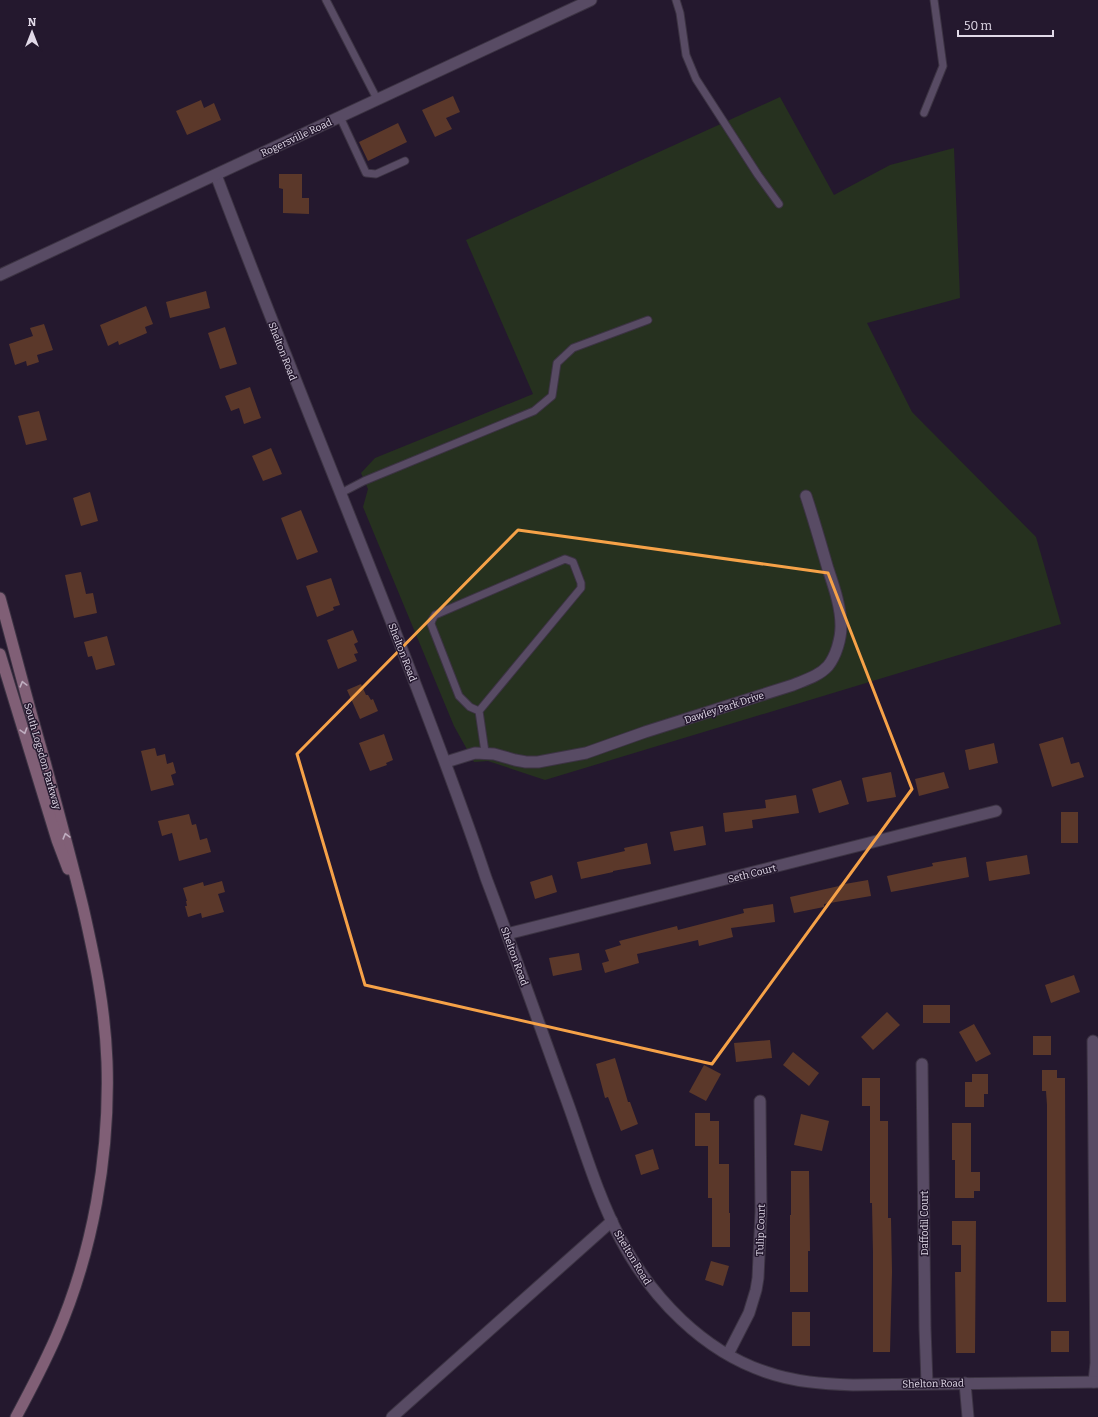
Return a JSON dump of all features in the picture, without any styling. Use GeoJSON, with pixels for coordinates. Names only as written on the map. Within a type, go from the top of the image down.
{"type":"FeatureCollection","features":[{"type":"Feature","properties":{"kind":"main road","name":"South Logsdon Parkway"},"geometry":{"type":"LineString","coordinates":[[0,598],[29,709],[66,837],[96,961],[104,1022],[107,1063],[107,1107],[100,1176],[87,1246],[70,1302],[57,1336],[37,1379],[16,1417]]}},
{"type":"Feature","properties":{"kind":"main road","name":"South Logsdon Parkway"},"geometry":{"type":"LineString","coordinates":[[0,654],[57,840],[85,915]]}},
{"type":"Feature","properties":{"kind":"street","name":"Rogersville Road"},"geometry":{"type":"LineString","coordinates":[[0,275],[591,0]]}},
{"type":"Feature","properties":{"kind":"street","name":"Shelton Road"},"geometry":{"type":"LineString","coordinates":[[216,175],[294,378],[341,493],[446,762],[486,878],[599,1190],[622,1240],[652,1287],[670,1309],[691,1328],[728,1354],[766,1372],[790,1378],[853,1385],[1096,1382]]}},
{"type":"Feature","properties":{"kind":"street","name":"Dawley Park Drive"},"geometry":{"type":"LineString","coordinates":[[446,762],[466,755],[484,752],[526,762],[538,762],[586,753],[645,732],[793,685],[820,672],[830,662],[836,649],[841,626],[834,587],[806,496]]}},
{"type":"Feature","properties":{"kind":"street","name":"Seth Court"},"geometry":{"type":"LineString","coordinates":[[507,934],[996,812]]}},
{"type":"Feature","properties":{"kind":"street"},"geometry":{"type":"LineString","coordinates":[[1093,1041],[1096,1382]]}},
{"type":"Feature","properties":{"kind":"street","name":"Daffodil Court"},"geometry":{"type":"LineString","coordinates":[[922,1064],[927,1383]]}},
{"type":"Feature","properties":{"kind":"street","name":"Tulip Court"},"geometry":{"type":"LineString","coordinates":[[728,1354],[749,1313],[758,1278],[761,1212],[760,1101]]}},
{"type":"Feature","properties":{"kind":"street"},"geometry":{"type":"LineString","coordinates":[[392,1417],[612,1221]]}},
{"type":"Feature","properties":{"kind":"street"},"geometry":{"type":"LineString","coordinates":[[965,1383],[968,1417]]}},
{"type":"Feature","properties":{"kind":"lane"},"geometry":{"type":"LineString","coordinates":[[326,0],[377,99]]}},
{"type":"Feature","properties":{"kind":"lane"},"geometry":{"type":"LineString","coordinates":[[676,0],[680,13],[686,55],[696,79],[758,175],[779,204]]}},
{"type":"Feature","properties":{"kind":"lane"},"geometry":{"type":"LineString","coordinates":[[924,113],[943,66],[934,0]]}},
{"type":"Feature","properties":{"kind":"lane"},"geometry":{"type":"LineString","coordinates":[[340,116],[366,173],[376,174],[405,160]]}},
{"type":"Feature","properties":{"kind":"lane"},"geometry":{"type":"LineString","coordinates":[[341,493],[379,475],[534,411],[552,396],[556,363],[573,348],[648,320]]}},
{"type":"Feature","properties":{"kind":"lane"},"geometry":{"type":"LineString","coordinates":[[478,711],[470,707],[459,696],[431,624],[435,615],[565,559],[573,562],[581,583],[581,588],[478,711],[484,752]]}},
{"type":"Feature","properties":{"kind":"highlighted area"},"geometry":{"type":"Polygon","coordinates":[[[518,530],[828,573],[912,789],[712,1064],[365,985],[297,754],[518,530]]]}},
{"type":"Feature","properties":{"kind":"green space"},"geometry":{"type":"Polygon","coordinates":[[[780,97],[834,195],[890,165],[954,148],[960,298],[867,323],[912,412],[1036,537],[1061,624],[545,780],[488,761],[474,762],[454,726],[363,507],[368,489],[361,473],[375,458],[533,394],[466,240],[780,97]]]}},
{"type":"Feature","properties":{"kind":"building"},"geometry":{"type":"Polygon","coordinates":[[[453,96],[460,112],[446,118],[452,129],[435,137],[422,110],[453,96]]]}},
{"type":"Feature","properties":{"kind":"building"},"geometry":{"type":"Polygon","coordinates":[[[201,100],[204,108],[214,103],[221,120],[187,135],[176,111],[201,100]]]}},
{"type":"Feature","properties":{"kind":"building"},"geometry":{"type":"Polygon","coordinates":[[[398,123],[407,142],[368,161],[359,142],[398,123]]]}},
{"type":"Feature","properties":{"kind":"building"},"geometry":{"type":"Polygon","coordinates":[[[279,174],[302,174],[302,198],[309,198],[309,214],[283,213],[283,189],[279,188],[279,174]]]}},
{"type":"Feature","properties":{"kind":"building"},"geometry":{"type":"Polygon","coordinates":[[[206,291],[210,308],[170,318],[166,302],[206,291]]]}},
{"type":"Feature","properties":{"kind":"building"},"geometry":{"type":"Polygon","coordinates":[[[146,306],[153,324],[145,327],[147,333],[119,345],[118,341],[108,346],[100,325],[146,306]]]}},
{"type":"Feature","properties":{"kind":"building"},"geometry":{"type":"Polygon","coordinates":[[[44,324],[53,350],[37,355],[39,362],[27,366],[26,361],[15,365],[9,344],[33,336],[30,328],[44,324]]]}},
{"type":"Feature","properties":{"kind":"building"},"geometry":{"type":"Polygon","coordinates":[[[225,327],[237,364],[220,369],[208,333],[225,327]]]}},
{"type":"Feature","properties":{"kind":"building"},"geometry":{"type":"Polygon","coordinates":[[[250,387],[261,418],[244,424],[239,408],[231,411],[225,396],[250,387]]]}},
{"type":"Feature","properties":{"kind":"building"},"geometry":{"type":"Polygon","coordinates":[[[39,411],[47,440],[26,445],[18,416],[39,411]]]}},
{"type":"Feature","properties":{"kind":"building"},"geometry":{"type":"Polygon","coordinates":[[[271,448],[282,474],[263,481],[252,456],[271,448]]]}},
{"type":"Feature","properties":{"kind":"building"},"geometry":{"type":"Polygon","coordinates":[[[90,492],[98,521],[81,526],[73,498],[90,492]]]}},
{"type":"Feature","properties":{"kind":"building"},"geometry":{"type":"Polygon","coordinates":[[[301,510],[318,552],[297,560],[281,518],[301,510]]]}},
{"type":"Feature","properties":{"kind":"building"},"geometry":{"type":"Polygon","coordinates":[[[81,572],[86,594],[93,593],[97,613],[74,618],[65,575],[81,572]]]}},
{"type":"Feature","properties":{"kind":"building"},"geometry":{"type":"Polygon","coordinates":[[[331,578],[340,605],[333,607],[334,610],[317,617],[306,586],[331,578]]]}},
{"type":"Feature","properties":{"kind":"building"},"geometry":{"type":"Polygon","coordinates":[[[353,630],[358,642],[354,644],[358,653],[354,654],[357,661],[338,669],[327,640],[353,630]]]}},
{"type":"Feature","properties":{"kind":"building"},"geometry":{"type":"Polygon","coordinates":[[[107,636],[115,665],[96,670],[92,656],[88,657],[84,642],[107,636]]]}},
{"type":"Feature","properties":{"kind":"building"},"geometry":{"type":"Polygon","coordinates":[[[361,684],[366,695],[368,695],[371,700],[373,699],[378,711],[360,719],[347,690],[361,684]]]}},
{"type":"Feature","properties":{"kind":"building"},"geometry":{"type":"Polygon","coordinates":[[[384,734],[393,760],[386,763],[387,765],[370,771],[359,743],[384,734]]]}},
{"type":"Feature","properties":{"kind":"building"},"geometry":{"type":"Polygon","coordinates":[[[1063,737],[1071,764],[1079,762],[1084,777],[1052,787],[1039,744],[1063,737]]]}},
{"type":"Feature","properties":{"kind":"building"},"geometry":{"type":"Polygon","coordinates":[[[994,743],[998,763],[969,770],[965,750],[994,743]]]}},
{"type":"Feature","properties":{"kind":"building"},"geometry":{"type":"Polygon","coordinates":[[[155,748],[157,756],[165,754],[167,764],[173,762],[176,773],[171,775],[174,785],[151,791],[141,751],[155,748]]]}},
{"type":"Feature","properties":{"kind":"building"},"geometry":{"type":"Polygon","coordinates":[[[891,772],[896,797],[867,802],[862,778],[891,772]]]}},
{"type":"Feature","properties":{"kind":"building"},"geometry":{"type":"Polygon","coordinates":[[[944,772],[949,788],[919,796],[915,779],[944,772]]]}},
{"type":"Feature","properties":{"kind":"building"},"geometry":{"type":"Polygon","coordinates":[[[841,780],[849,804],[819,813],[812,789],[841,780]]]}},
{"type":"Feature","properties":{"kind":"building"},"geometry":{"type":"Polygon","coordinates":[[[796,795],[799,813],[752,820],[753,828],[725,832],[723,813],[766,808],[765,800],[796,795]]]}},
{"type":"Feature","properties":{"kind":"building"},"geometry":{"type":"Polygon","coordinates":[[[1061,812],[1078,812],[1078,843],[1061,843],[1061,812]]]}},
{"type":"Feature","properties":{"kind":"building"},"geometry":{"type":"Polygon","coordinates":[[[189,814],[192,825],[196,824],[200,840],[207,838],[211,852],[179,861],[172,833],[162,836],[158,821],[189,814]]]}},
{"type":"Feature","properties":{"kind":"building"},"geometry":{"type":"Polygon","coordinates":[[[703,826],[706,845],[674,851],[670,832],[703,826]]]}},
{"type":"Feature","properties":{"kind":"building"},"geometry":{"type":"Polygon","coordinates":[[[647,843],[651,864],[581,879],[577,862],[625,851],[624,848],[647,843]]]}},
{"type":"Feature","properties":{"kind":"building"},"geometry":{"type":"Polygon","coordinates":[[[1027,855],[1030,874],[989,881],[986,862],[1027,855]]]}},
{"type":"Feature","properties":{"kind":"building"},"geometry":{"type":"Polygon","coordinates":[[[966,857],[969,877],[891,892],[887,876],[933,866],[932,863],[966,857]]]}},
{"type":"Feature","properties":{"kind":"building"},"geometry":{"type":"Polygon","coordinates":[[[552,875],[557,892],[535,899],[530,882],[552,875]]]}},
{"type":"Feature","properties":{"kind":"building"},"geometry":{"type":"Polygon","coordinates":[[[868,880],[871,896],[824,904],[824,907],[794,913],[790,897],[839,885],[868,880]]]}},
{"type":"Feature","properties":{"kind":"building"},"geometry":{"type":"Polygon","coordinates":[[[222,881],[225,892],[218,894],[224,912],[202,918],[201,913],[188,917],[185,906],[187,906],[187,901],[183,888],[203,882],[204,886],[222,881]]]}},
{"type":"Feature","properties":{"kind":"building"},"geometry":{"type":"Polygon","coordinates":[[[773,904],[775,922],[731,928],[733,937],[699,946],[698,940],[637,954],[639,963],[605,973],[602,963],[609,961],[605,950],[621,945],[619,941],[677,926],[678,930],[744,913],[743,909],[773,904]]]}},
{"type":"Feature","properties":{"kind":"building"},"geometry":{"type":"Polygon","coordinates":[[[579,953],[582,970],[553,976],[549,958],[579,953]]]}},
{"type":"Feature","properties":{"kind":"building"},"geometry":{"type":"Polygon","coordinates":[[[1074,975],[1080,992],[1051,1003],[1045,985],[1074,975]]]}},
{"type":"Feature","properties":{"kind":"building"},"geometry":{"type":"Polygon","coordinates":[[[923,1005],[950,1005],[950,1023],[923,1023],[923,1005]]]}},
{"type":"Feature","properties":{"kind":"building"},"geometry":{"type":"Polygon","coordinates":[[[887,1012],[900,1025],[873,1050],[861,1037],[887,1012]]]}},
{"type":"Feature","properties":{"kind":"building"},"geometry":{"type":"Polygon","coordinates":[[[974,1024],[991,1054],[976,1062],[959,1032],[974,1024]]]}},
{"type":"Feature","properties":{"kind":"building"},"geometry":{"type":"Polygon","coordinates":[[[1033,1036],[1051,1036],[1051,1055],[1033,1055],[1033,1036]]]}},
{"type":"Feature","properties":{"kind":"building"},"geometry":{"type":"Polygon","coordinates":[[[770,1040],[772,1058],[736,1062],[734,1043],[770,1040]]]}},
{"type":"Feature","properties":{"kind":"building"},"geometry":{"type":"Polygon","coordinates":[[[793,1052],[819,1073],[809,1086],[783,1065],[793,1052]]]}},
{"type":"Feature","properties":{"kind":"building"},"geometry":{"type":"Polygon","coordinates":[[[615,1058],[628,1102],[630,1102],[638,1124],[621,1131],[608,1097],[605,1098],[596,1064],[615,1058]]]}},
{"type":"Feature","properties":{"kind":"building"},"geometry":{"type":"Polygon","coordinates":[[[704,1065],[721,1074],[706,1101],[689,1092],[704,1065]]]}},
{"type":"Feature","properties":{"kind":"building"},"geometry":{"type":"Polygon","coordinates":[[[1042,1070],[1057,1070],[1057,1078],[1065,1078],[1066,1302],[1047,1302],[1047,1105],[1046,1091],[1042,1091],[1042,1070]]]}},
{"type":"Feature","properties":{"kind":"building"},"geometry":{"type":"Polygon","coordinates":[[[972,1074],[988,1074],[988,1094],[984,1094],[984,1107],[965,1107],[965,1082],[972,1082],[972,1074]]]}},
{"type":"Feature","properties":{"kind":"building"},"geometry":{"type":"Polygon","coordinates":[[[862,1078],[880,1078],[880,1121],[888,1121],[888,1218],[891,1218],[892,1272],[890,1352],[873,1352],[873,1253],[872,1203],[870,1203],[870,1106],[862,1106],[862,1078]]]}},
{"type":"Feature","properties":{"kind":"building"},"geometry":{"type":"Polygon","coordinates":[[[695,1113],[710,1113],[710,1121],[719,1121],[719,1164],[729,1164],[730,1247],[712,1247],[712,1198],[708,1198],[708,1146],[695,1146],[695,1113]]]}},
{"type":"Feature","properties":{"kind":"building"},"geometry":{"type":"Polygon","coordinates":[[[801,1114],[829,1121],[822,1151],[794,1145],[801,1114]]]}},
{"type":"Feature","properties":{"kind":"building"},"geometry":{"type":"Polygon","coordinates":[[[952,1123],[971,1123],[971,1172],[980,1172],[980,1191],[974,1191],[974,1198],[955,1198],[955,1160],[952,1160],[952,1123]]]}},
{"type":"Feature","properties":{"kind":"building"},"geometry":{"type":"Polygon","coordinates":[[[653,1149],[659,1169],[641,1175],[635,1155],[653,1149]]]}},
{"type":"Feature","properties":{"kind":"building"},"geometry":{"type":"Polygon","coordinates":[[[791,1171],[809,1171],[810,1251],[808,1251],[808,1292],[790,1292],[791,1171]]]}},
{"type":"Feature","properties":{"kind":"building"},"geometry":{"type":"Polygon","coordinates":[[[952,1221],[976,1221],[975,1353],[956,1353],[955,1272],[961,1272],[961,1245],[952,1245],[952,1221]]]}},
{"type":"Feature","properties":{"kind":"building"},"geometry":{"type":"Polygon","coordinates":[[[711,1261],[729,1266],[723,1286],[705,1280],[711,1261]]]}},
{"type":"Feature","properties":{"kind":"building"},"geometry":{"type":"Polygon","coordinates":[[[792,1312],[810,1312],[810,1346],[792,1346],[792,1312]]]}},
{"type":"Feature","properties":{"kind":"building"},"geometry":{"type":"Polygon","coordinates":[[[1051,1331],[1069,1331],[1069,1352],[1051,1352],[1051,1331]]]}}]}
